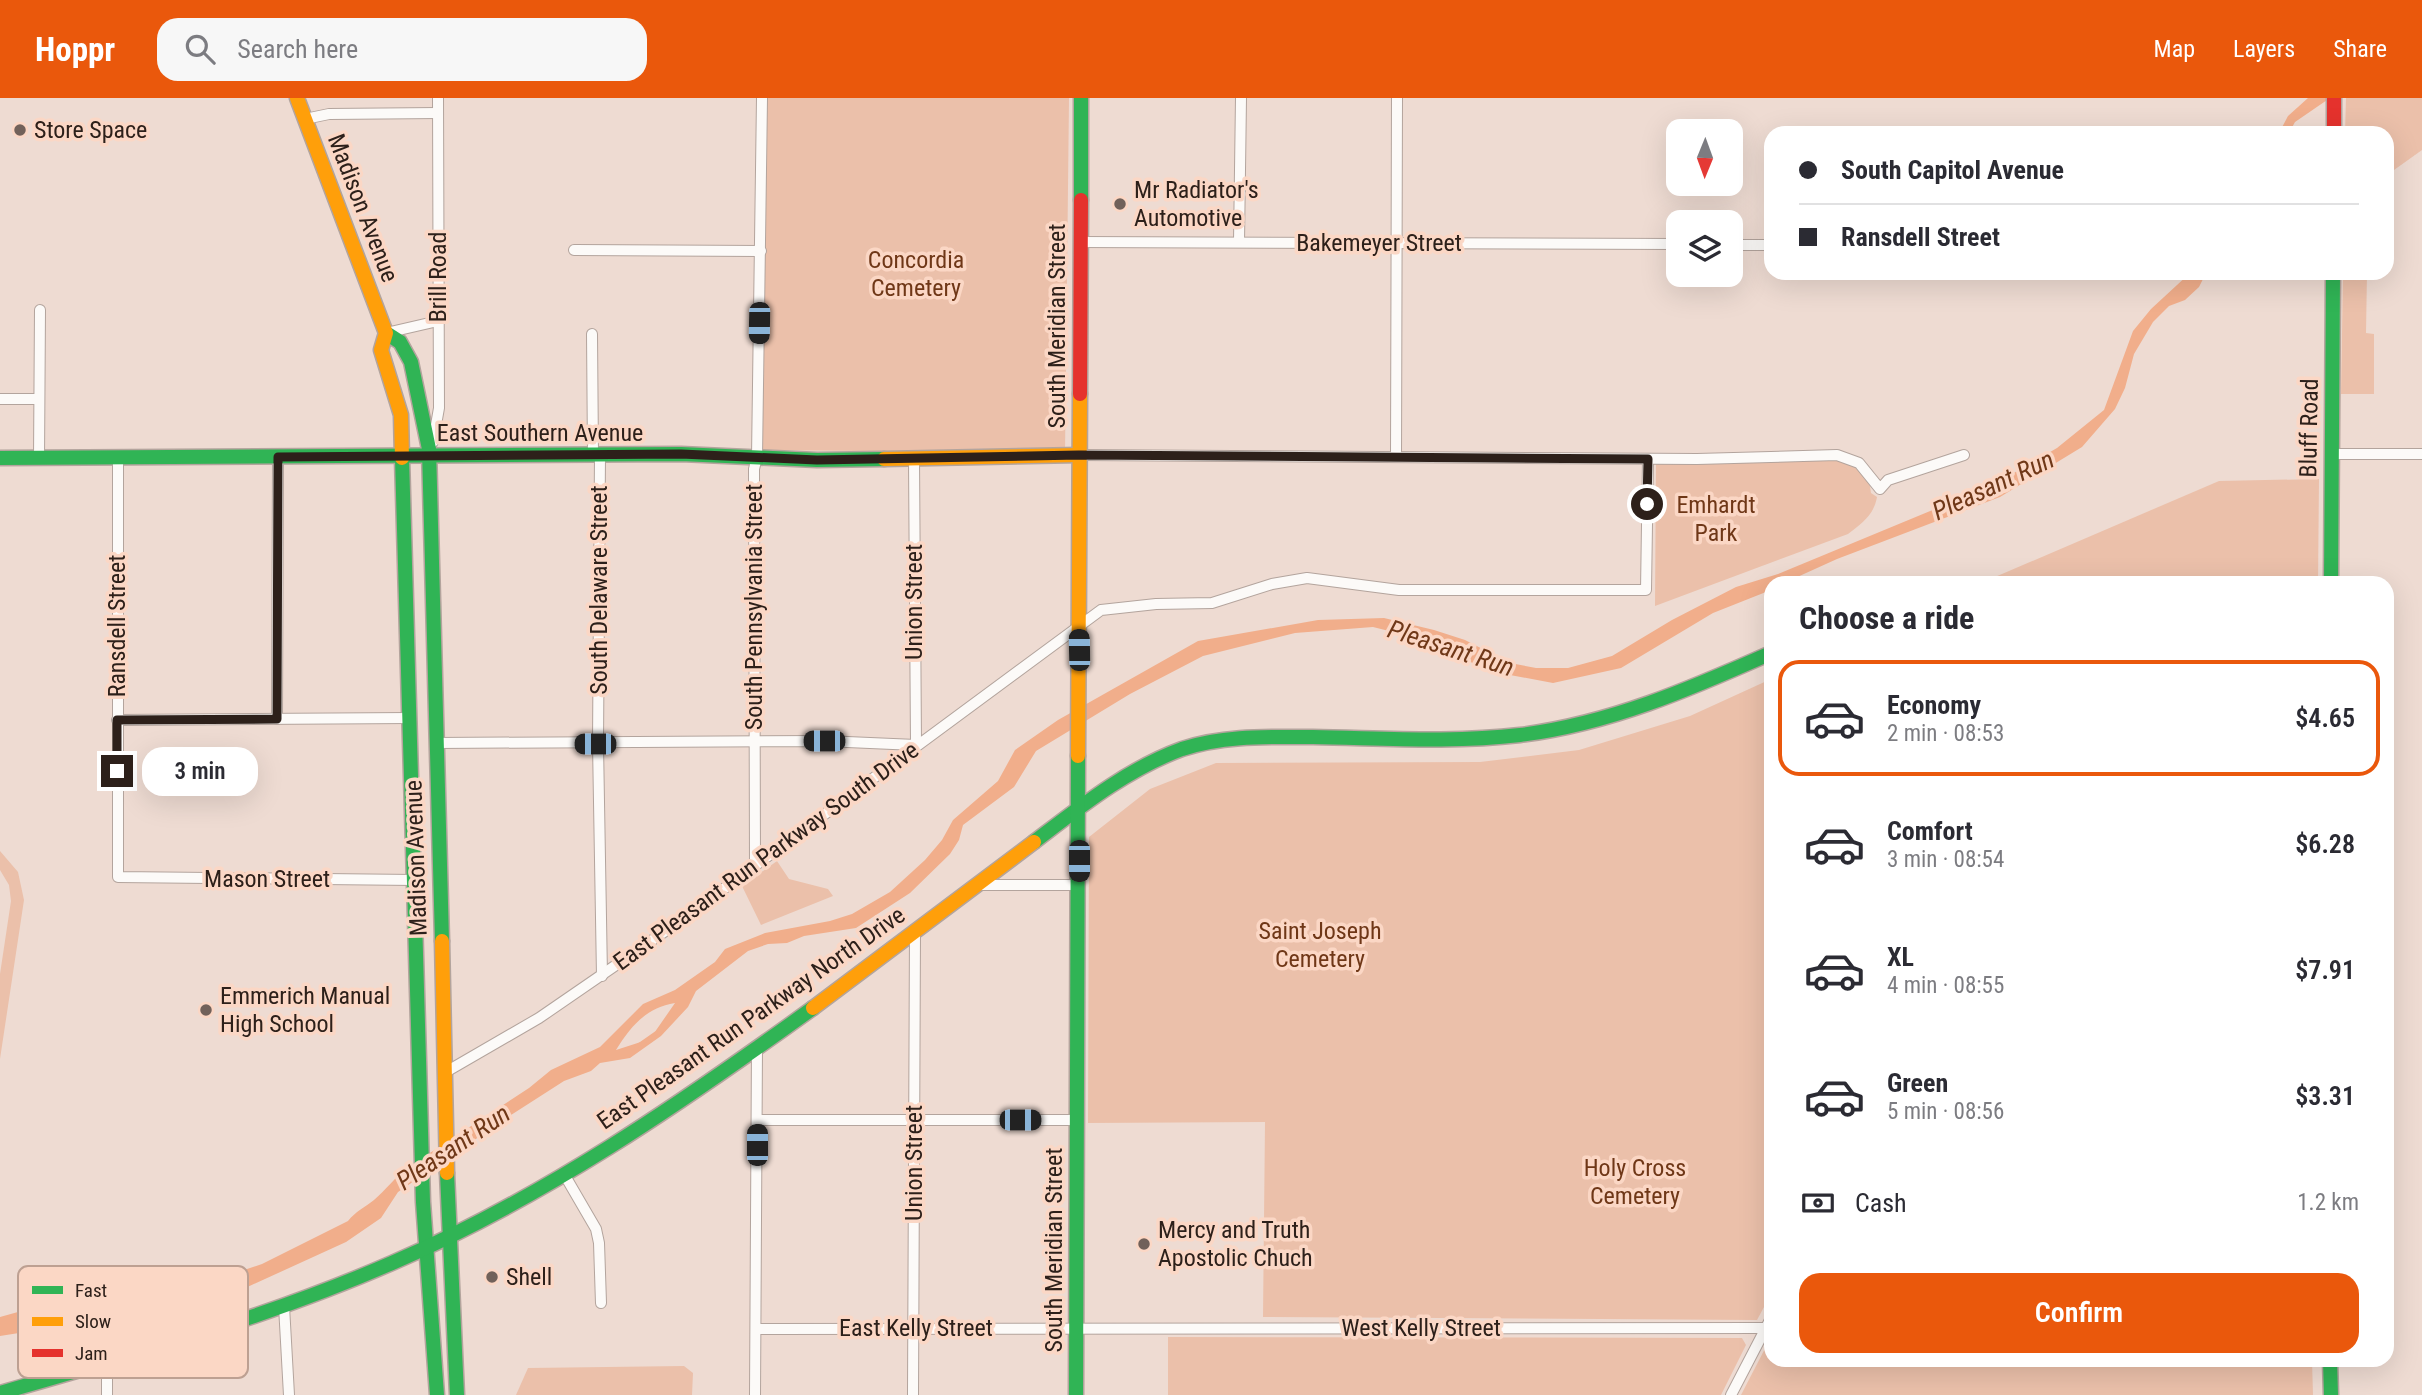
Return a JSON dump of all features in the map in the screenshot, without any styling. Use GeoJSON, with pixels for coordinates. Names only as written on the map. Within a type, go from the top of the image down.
{"type":"FeatureCollection","features":[{"type":"Feature","properties":{"kind":"main road","name":"Madison Avenue"},"geometry":{"type":"LineString","coordinates":[[297,98],[386,333],[382,350],[401,415],[423,1202],[429,1246],[437,1395]]}},
{"type":"Feature","properties":{"kind":"main road","name":"South Meridian Street"},"geometry":{"type":"LineString","coordinates":[[1076,1395],[1081,98]]}},
{"type":"Feature","properties":{"kind":"main road"},"geometry":{"type":"LineString","coordinates":[[2334,98],[2334,125]]}},
{"type":"Feature","properties":{"kind":"main road","name":"Bluff Road"},"geometry":{"type":"LineString","coordinates":[[2331,576],[2333,280]]}},
{"type":"Feature","properties":{"kind":"main road","name":"Madison Avenue"},"geometry":{"type":"LineString","coordinates":[[386,333],[402,343],[414,374],[425,413],[429,456],[444,1073],[457,1395]]}},
{"type":"Feature","properties":{"kind":"main road","name":"East Southern Avenue"},"geometry":{"type":"LineString","coordinates":[[0,458],[596,455],[817,460],[1079,455]]}},
{"type":"Feature","properties":{"kind":"main road","name":"East Pleasant Run Parkway North Drive"},"geometry":{"type":"LineString","coordinates":[[248,1317],[284,1306],[429,1246],[564,1174],[653,1119],[757,1046],[1078,809],[1137,769],[1185,748],[1255,737],[1497,737],[1562,730],[1637,710],[1764,656]]}},
{"type":"Feature","properties":{"kind":"main road"},"geometry":{"type":"LineString","coordinates":[[2330,1367],[2331,1395]]}},
{"type":"Feature","properties":{"kind":"main road","name":"East Pleasant Run Parkway North Drive"},"geometry":{"type":"LineString","coordinates":[[0,1393],[50,1378]]}},
{"type":"Feature","properties":{"kind":"street","name":"Brill Road"},"geometry":{"type":"LineString","coordinates":[[429,456],[439,408],[438,98]]}},
{"type":"Feature","properties":{"kind":"street","name":"South Pennsylvania Street"},"geometry":{"type":"LineString","coordinates":[[755,864],[754,469],[757,457],[762,98]]}},
{"type":"Feature","properties":{"kind":"street"},"geometry":{"type":"LineString","coordinates":[[1239,242],[1241,98]]}},
{"type":"Feature","properties":{"kind":"street"},"geometry":{"type":"LineString","coordinates":[[1396,457],[1397,98]]}},
{"type":"Feature","properties":{"kind":"street"},"geometry":{"type":"LineString","coordinates":[[305,119],[329,114],[438,113]]}},
{"type":"Feature","properties":{"kind":"street","name":"Bakemeyer Street"},"geometry":{"type":"LineString","coordinates":[[1080,242],[1666,244]]}},
{"type":"Feature","properties":{"kind":"street"},"geometry":{"type":"LineString","coordinates":[[1743,244],[1764,245]]}},
{"type":"Feature","properties":{"kind":"street"},"geometry":{"type":"LineString","coordinates":[[574,250],[761,251]]}},
{"type":"Feature","properties":{"kind":"street"},"geometry":{"type":"LineString","coordinates":[[39,458],[40,310]]}},
{"type":"Feature","properties":{"kind":"street"},"geometry":{"type":"LineString","coordinates":[[386,333],[438,321]]}},
{"type":"Feature","properties":{"kind":"street","name":"South Delaware Street"},"geometry":{"type":"LineString","coordinates":[[592,334],[596,455],[602,976]]}},
{"type":"Feature","properties":{"kind":"street"},"geometry":{"type":"LineString","coordinates":[[0,399],[39,399]]}},
{"type":"Feature","properties":{"kind":"street"},"geometry":{"type":"LineString","coordinates":[[2331,454],[2422,454]]}},
{"type":"Feature","properties":{"kind":"street"},"geometry":{"type":"LineString","coordinates":[[1079,455],[1648,459],[1837,455],[1859,463],[1880,489],[1888,480],[1965,455]]}},
{"type":"Feature","properties":{"kind":"street"},"geometry":{"type":"LineString","coordinates":[[277,719],[278,457]]}},
{"type":"Feature","properties":{"kind":"street","name":"Ransdell Street"},"geometry":{"type":"LineString","coordinates":[[118,458],[118,877]]}},
{"type":"Feature","properties":{"kind":"street","name":"Union Street"},"geometry":{"type":"LineString","coordinates":[[914,459],[916,745]]}},
{"type":"Feature","properties":{"kind":"street","name":"East Pleasant Run Parkway South Drive"},"geometry":{"type":"LineString","coordinates":[[444,1073],[531,1023],[602,976],[1079,625],[1108,608],[1212,603],[1272,584],[1307,578],[1408,591],[1646,590],[1648,459]]}},
{"type":"Feature","properties":{"kind":"street"},"geometry":{"type":"LineString","coordinates":[[117,720],[411,718]]}},
{"type":"Feature","properties":{"kind":"street"},"geometry":{"type":"LineString","coordinates":[[436,743],[903,742],[916,745]]}},
{"type":"Feature","properties":{"kind":"street","name":"Mason Street"},"geometry":{"type":"LineString","coordinates":[[118,877],[415,880]]}},
{"type":"Feature","properties":{"kind":"street"},"geometry":{"type":"LineString","coordinates":[[976,885],[1079,885]]}},
{"type":"Feature","properties":{"kind":"street","name":"Union Street"},"geometry":{"type":"LineString","coordinates":[[913,1395],[915,931]]}},
{"type":"Feature","properties":{"kind":"street"},"geometry":{"type":"LineString","coordinates":[[755,1395],[757,1046]]}},
{"type":"Feature","properties":{"kind":"street"},"geometry":{"type":"LineString","coordinates":[[757,1119],[1078,1121]]}},
{"type":"Feature","properties":{"kind":"street"},"geometry":{"type":"LineString","coordinates":[[564,1174],[598,1236],[601,1303]]}},
{"type":"Feature","properties":{"kind":"street"},"geometry":{"type":"LineString","coordinates":[[284,1306],[289,1395]]}},
{"type":"Feature","properties":{"kind":"street","name":"East Kelly Street"},"geometry":{"type":"LineString","coordinates":[[756,1329],[1076,1328]]}},
{"type":"Feature","properties":{"kind":"street","name":"West Kelly Street"},"geometry":{"type":"LineString","coordinates":[[1076,1328],[1764,1328]]}},
{"type":"Feature","properties":{"kind":"street"},"geometry":{"type":"LineString","coordinates":[[1731,1395],[1764,1332]]}},
{"type":"Feature","properties":{"kind":"green space","name":"Concordia Cemetery"},"geometry":{"type":"Polygon","coordinates":[[[767,98],[1069,98],[1065,453],[762,450],[767,98]]]}},
{"type":"Feature","properties":{"kind":"green space"},"geometry":{"type":"Polygon","coordinates":[[[2346,98],[2422,98],[2422,150],[2394,170],[2394,126],[2345,126],[2346,98]]]}},
{"type":"Feature","properties":{"kind":"green space"},"geometry":{"type":"Polygon","coordinates":[[[2343,280],[2367,280],[2366,333],[2374,334],[2374,394],[2341,394],[2343,280]]]}},
{"type":"Feature","properties":{"kind":"green space","name":"Emhardt Park"},"geometry":{"type":"Polygon","coordinates":[[[1828,456],[1852,461],[1869,479],[1871,493],[1877,497],[1873,509],[1863,522],[1848,534],[1655,606],[1656,461],[1828,456]]]}},
{"type":"Feature","properties":{"kind":"green space"},"geometry":{"type":"Polygon","coordinates":[[[2319,479],[2318,576],[1997,576],[2219,481],[2319,479]]]}},
{"type":"Feature","properties":{"kind":"green space"},"geometry":{"type":"Polygon","coordinates":[[[1764,682],[1764,1307],[1757,1320],[1263,1317],[1265,1122],[1088,1123],[1089,837],[1150,789],[1216,763],[1480,762],[1579,750],[1690,716],[1764,682]]]}},
{"type":"Feature","properties":{"kind":"green space"},"geometry":{"type":"Polygon","coordinates":[[[0,851],[18,872],[24,900],[0,1059],[0,974],[11,901],[9,885],[0,870],[0,851]]]}},
{"type":"Feature","properties":{"kind":"green space"},"geometry":{"type":"Polygon","coordinates":[[[777,861],[789,879],[828,889],[833,896],[761,925],[742,886],[777,861]]]}},
{"type":"Feature","properties":{"kind":"green space"},"geometry":{"type":"Polygon","coordinates":[[[1168,1337],[1742,1338],[1746,1345],[1721,1395],[1168,1395],[1168,1337]]]}},
{"type":"Feature","properties":{"kind":"green space"},"geometry":{"type":"Polygon","coordinates":[[[1764,1351],[1764,1367],[2312,1367],[2313,1395],[1741,1395],[1764,1351]]]}},
{"type":"Feature","properties":{"kind":"green space"},"geometry":{"type":"Polygon","coordinates":[[[684,1366],[693,1373],[692,1395],[516,1395],[528,1368],[684,1366]]]}},
{"type":"Feature","properties":{"kind":"water"},"geometry":{"type":"Polygon","coordinates":[[[2308,98],[2330,98],[2293,126],[2283,126],[2288,116],[2308,98]]]}},
{"type":"Feature","properties":{"kind":"water","name":"Pleasant Run"},"geometry":{"type":"Polygon","coordinates":[[[2182,280],[2202,280],[2185,300],[2169,306],[2153,322],[2134,354],[2125,388],[2115,409],[2082,447],[2000,497],[1799,576],[1772,576],[1993,485],[2057,448],[2104,410],[2133,331],[2151,309],[2182,280]]]}},
{"type":"Feature","properties":{"kind":"water","name":"Pleasant Run"},"geometry":{"type":"Polygon","coordinates":[[[1764,578],[1764,593],[1713,613],[1621,668],[1553,683],[1494,672],[1409,636],[1373,627],[1295,633],[1203,656],[1130,694],[1036,751],[1014,787],[963,825],[959,840],[950,854],[910,893],[856,928],[804,936],[787,943],[768,944],[748,951],[696,991],[688,1007],[661,1036],[630,1058],[600,1063],[591,1071],[564,1081],[398,1192],[381,1218],[346,1242],[248,1287],[248,1269],[348,1221],[407,1168],[529,1088],[551,1070],[600,1047],[643,1004],[675,990],[715,962],[725,949],[765,933],[830,921],[852,914],[890,892],[925,860],[942,840],[953,820],[998,781],[1015,750],[1058,720],[1198,641],[1318,620],[1384,618],[1465,640],[1510,663],[1536,668],[1568,668],[1612,656],[1672,620],[1736,587],[1764,578]],[[675,1003],[656,1009],[640,1019],[616,1050],[650,1039],[675,1003]]]}},
{"type":"Feature","properties":{"kind":"water","name":"Pleasant Run"},"geometry":{"type":"Polygon","coordinates":[[[18,1312],[18,1333],[0,1336],[0,1317],[18,1312]]]}},
{"type":"Feature","properties":{"kind":"waterway","name":"Pleasant Run"},"geometry":{"type":"LineString","coordinates":[[636,1047],[656,1033]]}},
{"type":"Feature","properties":{"kind":"traffic: fast"},"geometry":{"type":"LineString","coordinates":[[1081,98],[1081,200]]}},
{"type":"Feature","properties":{"kind":"traffic: fast"},"geometry":{"type":"LineString","coordinates":[[2331,576],[2333,280]]}},
{"type":"Feature","properties":{"kind":"traffic: fast"},"geometry":{"type":"LineString","coordinates":[[386,333],[400,342],[411,362],[429,449],[442,941]]}},
{"type":"Feature","properties":{"kind":"traffic: fast"},"geometry":{"type":"LineString","coordinates":[[0,458],[681,454],[817,460],[884,459]]}},
{"type":"Feature","properties":{"kind":"traffic: fast"},"geometry":{"type":"LineString","coordinates":[[402,458],[423,1202],[437,1395]]}},
{"type":"Feature","properties":{"kind":"traffic: fast"},"geometry":{"type":"LineString","coordinates":[[1034,842],[1123,778],[1162,757],[1198,744],[1264,737],[1468,739],[1553,730],[1617,714],[1764,656]]}},
{"type":"Feature","properties":{"kind":"traffic: fast"},"geometry":{"type":"LineString","coordinates":[[1076,1395],[1078,756]]}},
{"type":"Feature","properties":{"kind":"traffic: fast"},"geometry":{"type":"LineString","coordinates":[[248,1318],[392,1263],[503,1209],[661,1114],[813,1008]]}},
{"type":"Feature","properties":{"kind":"traffic: fast"},"geometry":{"type":"LineString","coordinates":[[447,1173],[457,1395]]}},
{"type":"Feature","properties":{"kind":"traffic: fast"},"geometry":{"type":"LineString","coordinates":[[2330,1367],[2331,1395]]}},
{"type":"Feature","properties":{"kind":"traffic: fast"},"geometry":{"type":"LineString","coordinates":[[0,1393],[52,1378]]}},
{"type":"Feature","properties":{"kind":"traffic: slow"},"geometry":{"type":"LineString","coordinates":[[297,98],[386,333],[381,350],[401,415],[402,458]]}},
{"type":"Feature","properties":{"kind":"traffic: slow"},"geometry":{"type":"LineString","coordinates":[[1078,756],[1080,394]]}},
{"type":"Feature","properties":{"kind":"traffic: slow"},"geometry":{"type":"LineString","coordinates":[[884,459],[1079,455]]}},
{"type":"Feature","properties":{"kind":"traffic: slow"},"geometry":{"type":"LineString","coordinates":[[813,1008],[1034,842]]}},
{"type":"Feature","properties":{"kind":"traffic: slow"},"geometry":{"type":"LineString","coordinates":[[442,941],[447,1173]]}},
{"type":"Feature","properties":{"kind":"traffic: jam"},"geometry":{"type":"LineString","coordinates":[[2334,98],[2334,126]]}},
{"type":"Feature","properties":{"kind":"traffic: jam"},"geometry":{"type":"LineString","coordinates":[[1080,394],[1081,200]]}},
{"type":"Feature","properties":{"kind":"place","name":"Store Space"},"geometry":{"type":"Point","coordinates":[20,130]}},
{"type":"Feature","properties":{"kind":"place","name":"Mr Radiator's Automotive"},"geometry":{"type":"Point","coordinates":[1120,204]}},
{"type":"Feature","properties":{"kind":"place","name":"Emmerich Manual High School"},"geometry":{"type":"Point","coordinates":[206,1010]}},
{"type":"Feature","properties":{"kind":"place","name":"Mercy and Truth Apostolic Chuch"},"geometry":{"type":"Point","coordinates":[1144,1244]}},
{"type":"Feature","properties":{"kind":"place","name":"Shell"},"geometry":{"type":"Point","coordinates":[492,1277]}},
{"type":"Feature","properties":{"kind":"route"},"geometry":{"type":"LineString","coordinates":[[117,771],[117,720],[277,719],[278,457],[681,454],[817,460],[1064,458],[1079,455],[1648,459],[1647,504]]}},
{"type":"Feature","properties":{"kind":"park label","name":"Saint Joseph Cemetery"},"geometry":{"type":"Point","coordinates":[1320,945]}},
{"type":"Feature","properties":{"kind":"park label","name":"Holy Cross Cemetery"},"geometry":{"type":"Point","coordinates":[1635,1182]}}]}
